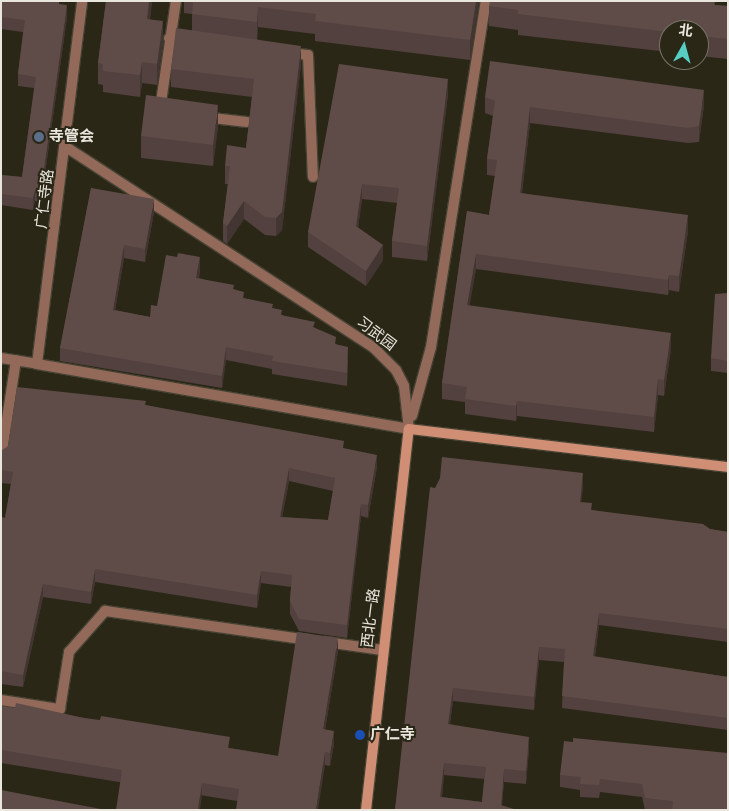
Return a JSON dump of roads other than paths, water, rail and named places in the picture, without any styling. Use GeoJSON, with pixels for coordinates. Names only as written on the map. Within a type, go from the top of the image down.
{"type":"FeatureCollection","features":[{"type":"Feature","properties":{"kind":"street","name":"广仁寺路"},"geometry":{"type":"LineString","coordinates":[[37,364],[66,148],[82,1]]}},
{"type":"Feature","properties":{"kind":"street"},"geometry":{"type":"LineString","coordinates":[[170,113],[160,112],[169,38],[176,1]]}},
{"type":"Feature","properties":{"kind":"street"},"geometry":{"type":"LineString","coordinates":[[409,430],[431,347],[486,1]]}},
{"type":"Feature","properties":{"kind":"street"},"geometry":{"type":"LineString","coordinates":[[169,38],[199,42]]}},
{"type":"Feature","properties":{"kind":"street"},"geometry":{"type":"LineString","coordinates":[[278,52],[308,55],[313,177]]}},
{"type":"Feature","properties":{"kind":"street"},"geometry":{"type":"LineString","coordinates":[[189,115],[247,122]]}},
{"type":"Feature","properties":{"kind":"street","name":"习武园"},"geometry":{"type":"LineString","coordinates":[[66,148],[374,348],[396,370],[404,386],[409,430]]}},
{"type":"Feature","properties":{"kind":"street"},"geometry":{"type":"LineString","coordinates":[[1,358],[409,430],[728,467]]}},
{"type":"Feature","properties":{"kind":"street"},"geometry":{"type":"LineString","coordinates":[[1,458],[16,360]]}},
{"type":"Feature","properties":{"kind":"street","name":"西北一路"},"geometry":{"type":"LineString","coordinates":[[366,810],[382,650],[409,430]]}},
{"type":"Feature","properties":{"kind":"street"},"geometry":{"type":"LineString","coordinates":[[1,700],[60,709],[69,652],[105,611],[382,650]]}},
{"type":"Feature","properties":{"kind":"place","name":"寺管会"},"geometry":{"type":"Point","coordinates":[39,137]}},
{"type":"Feature","properties":{"kind":"place","name":"广仁寺"},"geometry":{"type":"Point","coordinates":[360,735]}}]}
